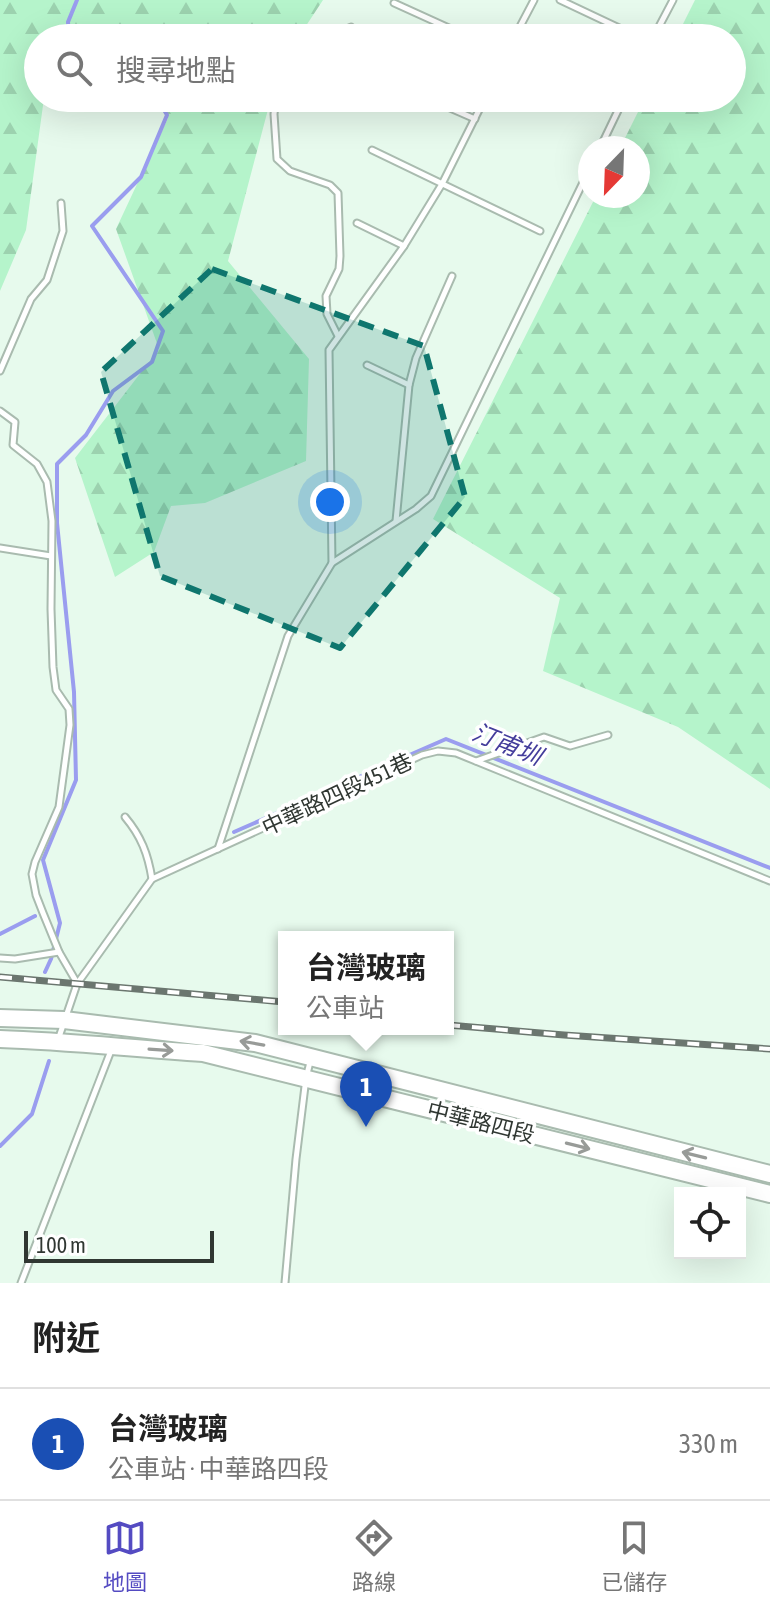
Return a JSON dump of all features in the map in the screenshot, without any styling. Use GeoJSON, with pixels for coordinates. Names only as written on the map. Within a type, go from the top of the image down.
{"type":"FeatureCollection","features":[{"type":"Feature","properties":{"kind":"main road","name":"中華路四段"},"geometry":{"type":"LineString","coordinates":[[0,1018],[64,1020],[255,1043],[770,1174]]}},
{"type":"Feature","properties":{"kind":"main road","name":"中華路四段"},"geometry":{"type":"LineString","coordinates":[[0,1039],[58,1040],[203,1053],[770,1194]]}},
{"type":"Feature","properties":{"kind":"lane"},"geometry":{"type":"LineString","coordinates":[[521,24],[534,0]]}},
{"type":"Feature","properties":{"kind":"lane"},"geometry":{"type":"LineString","coordinates":[[560,0],[611,24]]}},
{"type":"Feature","properties":{"kind":"lane"},"geometry":{"type":"LineString","coordinates":[[660,24],[673,0]]}},
{"type":"Feature","properties":{"kind":"lane"},"geometry":{"type":"LineString","coordinates":[[394,3],[440,24]]}},
{"type":"Feature","properties":{"kind":"lane"},"geometry":{"type":"LineString","coordinates":[[274,112],[277,159],[290,171],[330,185],[338,193],[339,269],[326,296],[327,314],[338,336]]}},
{"type":"Feature","properties":{"kind":"lane"},"geometry":{"type":"LineString","coordinates":[[459,112],[475,119]]}},
{"type":"Feature","properties":{"kind":"lane"},"geometry":{"type":"LineString","coordinates":[[332,563],[329,350],[404,246],[442,184],[478,112]]}},
{"type":"Feature","properties":{"kind":"lane"},"geometry":{"type":"LineString","coordinates":[[606,136],[617,112]]}},
{"type":"Feature","properties":{"kind":"lane"},"geometry":{"type":"LineString","coordinates":[[372,150],[540,231]]}},
{"type":"Feature","properties":{"kind":"lane","name":"中華路四段451巷"},"geometry":{"type":"LineString","coordinates":[[218,849],[288,636],[332,563],[431,496],[578,193]]}},
{"type":"Feature","properties":{"kind":"lane"},"geometry":{"type":"LineString","coordinates":[[0,371],[31,299],[47,280],[63,231],[61,203]]}},
{"type":"Feature","properties":{"kind":"lane"},"geometry":{"type":"LineString","coordinates":[[357,223],[404,246]]}},
{"type":"Feature","properties":{"kind":"lane"},"geometry":{"type":"LineString","coordinates":[[396,522],[409,385],[416,358],[452,276]]}},
{"type":"Feature","properties":{"kind":"lane"},"geometry":{"type":"LineString","coordinates":[[367,365],[409,385]]}},
{"type":"Feature","properties":{"kind":"lane"},"geometry":{"type":"LineString","coordinates":[[0,411],[15,422],[13,445],[37,464],[47,482],[52,521],[53,667],[56,690],[69,709],[70,725],[59,807],[32,874],[36,895],[52,935],[77,984]]}},
{"type":"Feature","properties":{"kind":"lane"},"geometry":{"type":"LineString","coordinates":[[0,548],[51,556]]}},
{"type":"Feature","properties":{"kind":"lane"},"geometry":{"type":"LineString","coordinates":[[475,761],[544,737],[570,746],[608,735]]}},
{"type":"Feature","properties":{"kind":"lane","name":"中華路四段451巷"},"geometry":{"type":"LineString","coordinates":[[152,879],[422,755],[438,751],[456,753],[770,881]]}},
{"type":"Feature","properties":{"kind":"lane"},"geometry":{"type":"LineString","coordinates":[[58,1040],[77,984],[152,879],[148,854],[136,830],[125,817]]}},
{"type":"Feature","properties":{"kind":"lane"},"geometry":{"type":"LineString","coordinates":[[0,958],[37,957],[59,952]]}},
{"type":"Feature","properties":{"kind":"lane"},"geometry":{"type":"LineString","coordinates":[[21,1283],[113,1047]]}},
{"type":"Feature","properties":{"kind":"lane"},"geometry":{"type":"LineString","coordinates":[[285,1283],[296,1159],[306,1078],[312,1057]]}},
{"type":"Feature","properties":{"kind":"highlighted area"},"geometry":{"type":"Polygon","coordinates":[[[212,269],[424,346],[465,497],[340,648],[160,576],[101,372],[212,269]]]}},
{"type":"Feature","properties":{"kind":"green space"},"geometry":{"type":"Polygon","coordinates":[[[0,0],[323,0],[307,24],[24,24],[24,112],[42,112],[26,230],[0,291],[0,0]]]}},
{"type":"Feature","properties":{"kind":"green space"},"geometry":{"type":"Polygon","coordinates":[[[695,0],[770,0],[770,789],[678,727],[543,671],[560,598],[433,519],[590,208],[650,208],[650,136],[626,136],[638,112],[746,112],[746,24],[683,24],[695,0]]]}},
{"type":"Feature","properties":{"kind":"green space"},"geometry":{"type":"Polygon","coordinates":[[[165,112],[267,112],[228,261],[309,359],[306,461],[205,503],[171,506],[154,552],[115,577],[75,458],[159,349],[116,229],[168,118],[165,112]]]}},
{"type":"Feature","properties":{"kind":"waterway"},"geometry":{"type":"LineString","coordinates":[[68,24],[77,0]]}},
{"type":"Feature","properties":{"kind":"waterway"},"geometry":{"type":"LineString","coordinates":[[45,972],[60,923],[43,860],[76,780],[74,692],[57,523],[57,464],[86,435],[113,391],[152,362],[163,331],[92,226],[141,177],[167,115],[165,112]]}},
{"type":"Feature","properties":{"kind":"waterway","name":"汀甫圳"},"geometry":{"type":"LineString","coordinates":[[234,832],[446,739],[770,868]]}},
{"type":"Feature","properties":{"kind":"waterway","name":"汀甫圳"},"geometry":{"type":"LineString","coordinates":[[0,934],[35,916]]}},
{"type":"Feature","properties":{"kind":"waterway"},"geometry":{"type":"LineString","coordinates":[[0,1146],[32,1114],[49,1061]]}},
{"type":"Feature","properties":{"kind":"railway"},"geometry":{"type":"LineString","coordinates":[[0,977],[278,1001]]}},
{"type":"Feature","properties":{"kind":"railway"},"geometry":{"type":"LineString","coordinates":[[454,1026],[770,1049]]}},
{"type":"Feature","properties":{"kind":"place","name":"台灣玻璃"},"geometry":{"type":"Point","coordinates":[366,1127]}}]}
